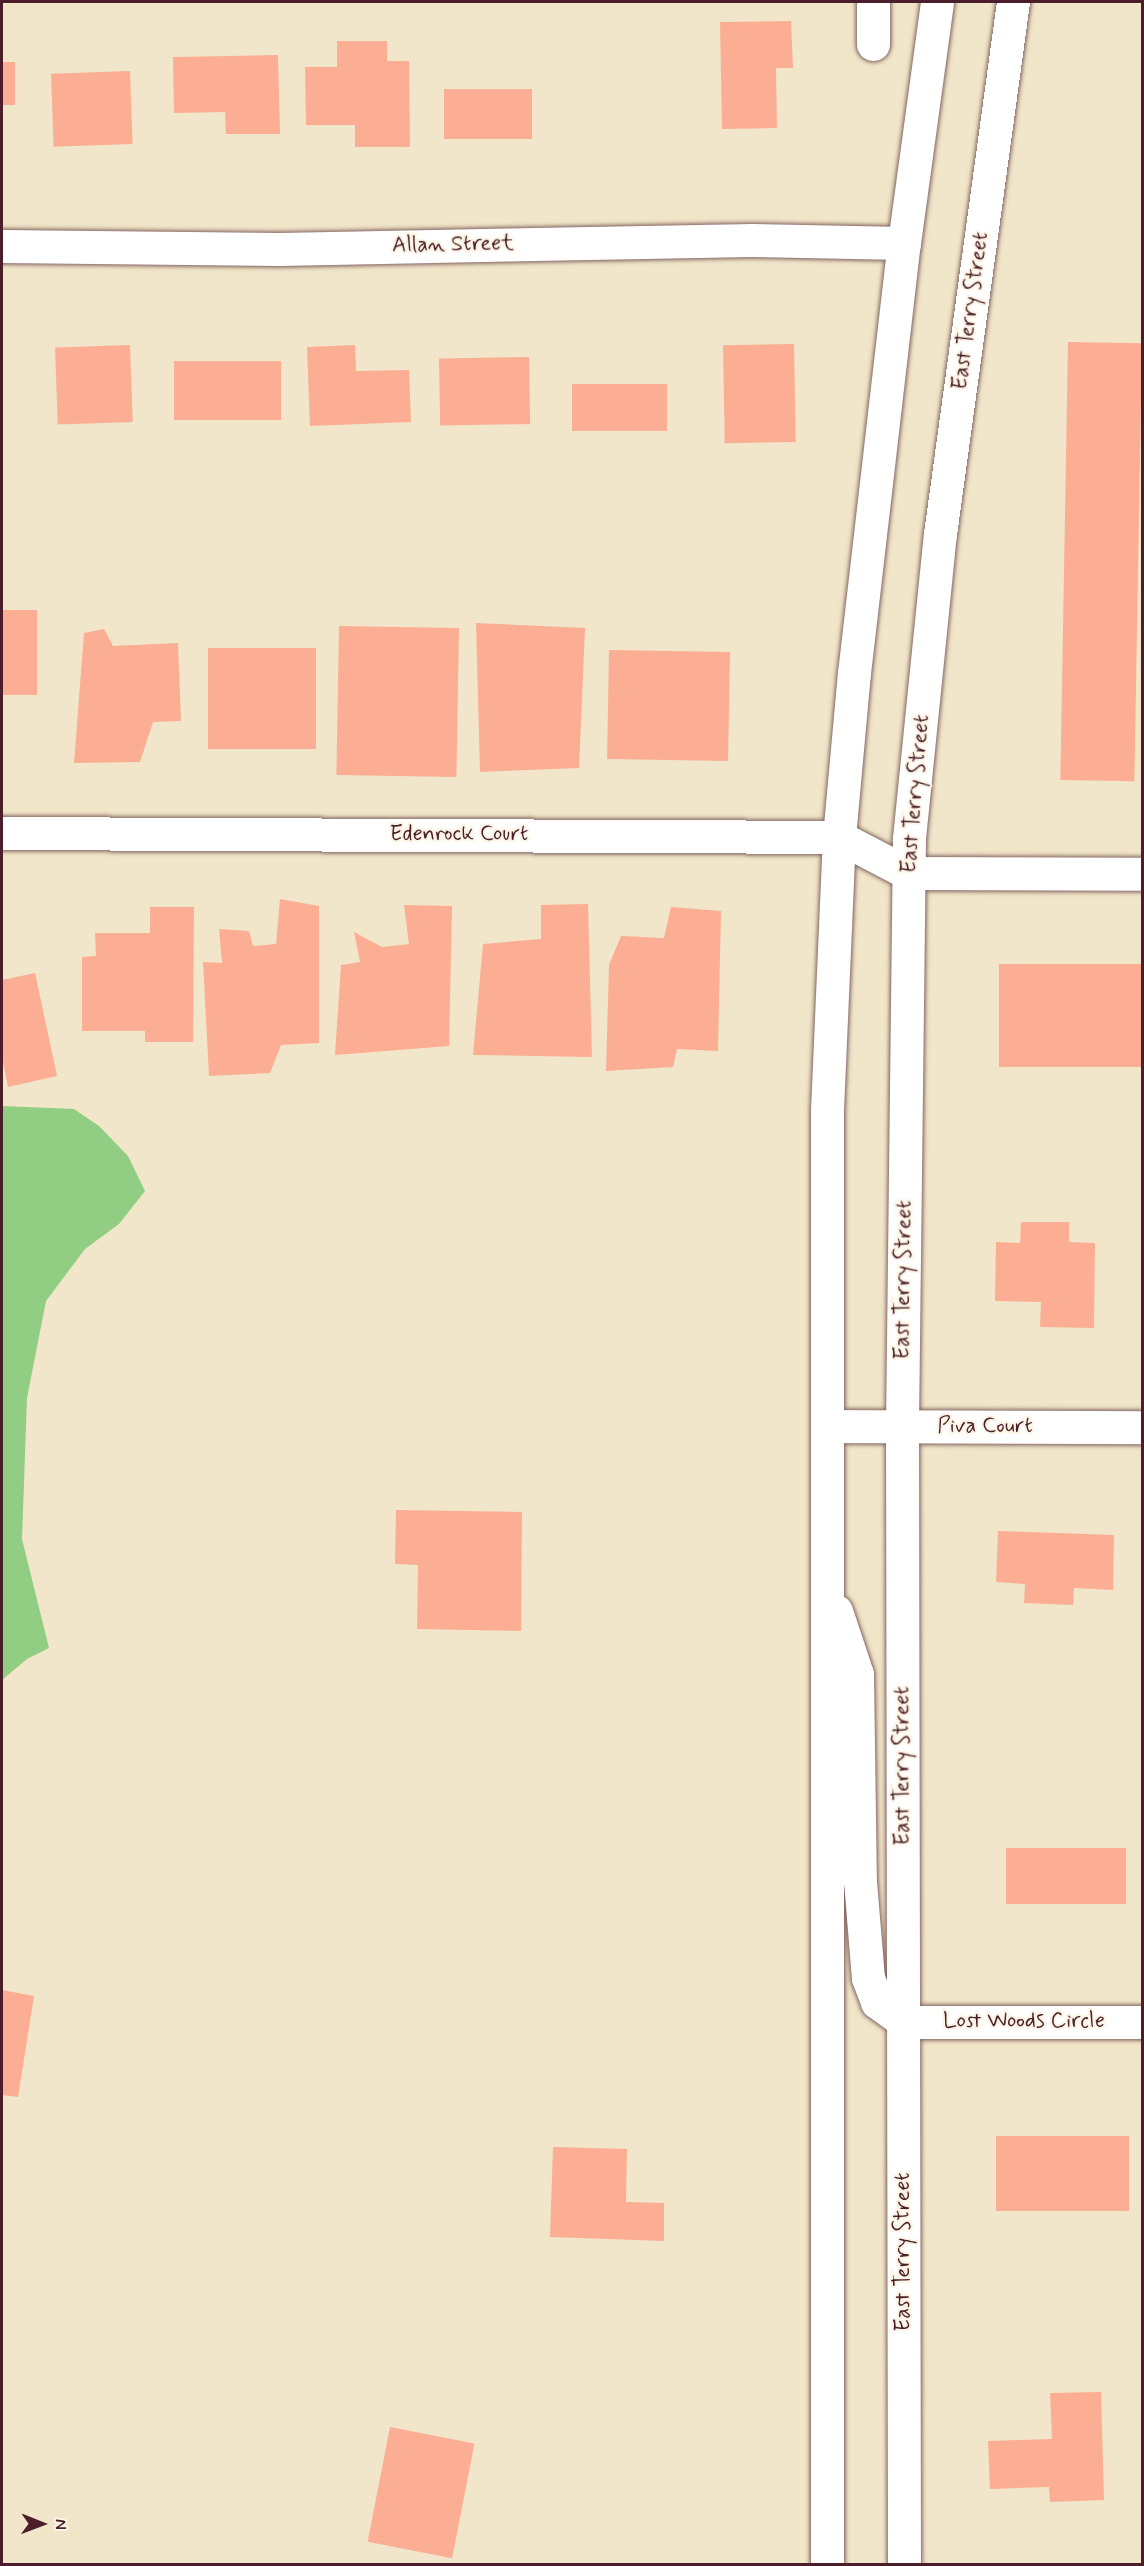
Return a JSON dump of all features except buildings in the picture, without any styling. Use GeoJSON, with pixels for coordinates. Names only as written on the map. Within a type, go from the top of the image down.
{"type":"FeatureCollection","features":[{"type":"Feature","properties":{"kind":"street"},"geometry":{"type":"LineString","coordinates":[[873,2],[873,44]]}},
{"type":"Feature","properties":{"kind":"street"},"geometry":{"type":"LineString","coordinates":[[827,2565],[827,1110],[839,837],[854,673],[904,243],[937,2]]}},
{"type":"Feature","properties":{"kind":"street","name":"East Terry Street"},"geometry":{"type":"LineString","coordinates":[[904,2565],[905,2022],[902,1426],[908,873],[940,534],[1013,2]]}},
{"type":"Feature","properties":{"kind":"street","name":"Allan Street"},"geometry":{"type":"LineString","coordinates":[[2,246],[279,249],[610,241],[904,243]]}},
{"type":"Feature","properties":{"kind":"street","name":"Edenrock Court"},"geometry":{"type":"LineString","coordinates":[[2,833],[839,837],[908,873]]}},
{"type":"Feature","properties":{"kind":"street"},"geometry":{"type":"LineString","coordinates":[[908,873],[1143,874]]}},
{"type":"Feature","properties":{"kind":"street","name":"Piva Court"},"geometry":{"type":"LineString","coordinates":[[827,1426],[1143,1427]]}},
{"type":"Feature","properties":{"kind":"street"},"geometry":{"type":"LineString","coordinates":[[827,1584],[857,1674],[860,1881],[868,1978],[877,2002],[905,2022]]}},
{"type":"Feature","properties":{"kind":"street","name":"Lost Woods Circle"},"geometry":{"type":"LineString","coordinates":[[905,2022],[1143,2022]]}},
{"type":"Feature","properties":{"kind":"green space"},"geometry":{"type":"Polygon","coordinates":[[[2,1106],[74,1109],[99,1126],[128,1156],[145,1191],[119,1224],[85,1249],[46,1301],[27,1398],[22,1539],[49,1648],[27,1659],[2,1680],[2,1106]]]}}]}
